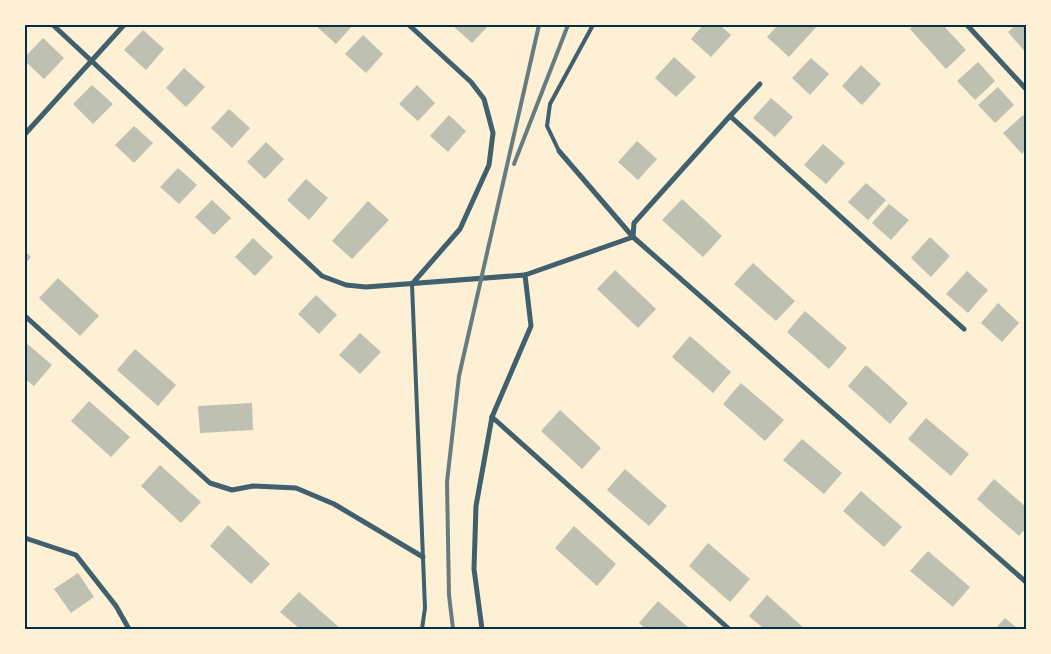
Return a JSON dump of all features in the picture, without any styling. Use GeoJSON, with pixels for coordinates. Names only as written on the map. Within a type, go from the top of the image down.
{"type":"FeatureCollection","features":[{"type":"Feature","properties":{"kind":"street"},"geometry":{"type":"LineString","coordinates":[[53,25],[322,276],[346,285],[390,286],[525,275],[633,237]]}},
{"type":"Feature","properties":{"kind":"street"},"geometry":{"type":"LineString","coordinates":[[25,134],[124,25]]}},
{"type":"Feature","properties":{"kind":"street"},"geometry":{"type":"LineString","coordinates":[[409,25],[471,82],[484,99],[493,133],[489,165],[460,229],[412,284]]}},
{"type":"Feature","properties":{"kind":"street"},"geometry":{"type":"LineString","coordinates":[[968,25],[1026,89]]}},
{"type":"Feature","properties":{"kind":"street"},"geometry":{"type":"LineString","coordinates":[[633,237],[634,223],[760,84]]}},
{"type":"Feature","properties":{"kind":"street"},"geometry":{"type":"LineString","coordinates":[[730,116],[964,328]]}},
{"type":"Feature","properties":{"kind":"street"},"geometry":{"type":"LineString","coordinates":[[559,151],[633,237],[1026,582]]}},
{"type":"Feature","properties":{"kind":"street"},"geometry":{"type":"LineString","coordinates":[[482,629],[474,569],[476,506],[492,417],[531,326],[525,275]]}},
{"type":"Feature","properties":{"kind":"street"},"geometry":{"type":"LineString","coordinates":[[25,316],[210,483],[232,490],[253,486],[296,488],[334,504],[423,557]]}},
{"type":"Feature","properties":{"kind":"street"},"geometry":{"type":"LineString","coordinates":[[492,417],[729,629]]}},
{"type":"Feature","properties":{"kind":"street"},"geometry":{"type":"LineString","coordinates":[[25,538],[76,555],[116,606],[129,629]]}},
{"type":"Feature","properties":{"kind":"lane"},"geometry":{"type":"LineString","coordinates":[[559,151],[547,126],[550,104],[593,25]]}},
{"type":"Feature","properties":{"kind":"lane"},"geometry":{"type":"LineString","coordinates":[[412,284],[425,608],[422,629]]}},
{"type":"Feature","properties":{"kind":"building"},"geometry":{"type":"Polygon","coordinates":[[[315,25],[353,25],[336,44],[315,25]]]}},
{"type":"Feature","properties":{"kind":"building"},"geometry":{"type":"Polygon","coordinates":[[[452,25],[489,25],[472,43],[452,25]]]}},
{"type":"Feature","properties":{"kind":"building"},"geometry":{"type":"Polygon","coordinates":[[[703,25],[720,25],[731,35],[711,57],[691,39],[703,25]]]}},
{"type":"Feature","properties":{"kind":"building"},"geometry":{"type":"Polygon","coordinates":[[[778,25],[818,25],[789,57],[767,37],[778,25]]]}},
{"type":"Feature","properties":{"kind":"building"},"geometry":{"type":"Polygon","coordinates":[[[914,25],[943,25],[966,50],[946,69],[910,29],[914,25]]]}},
{"type":"Feature","properties":{"kind":"building"},"geometry":{"type":"Polygon","coordinates":[[[1016,25],[1026,25],[1026,53],[1008,32],[1016,25]]]}},
{"type":"Feature","properties":{"kind":"building"},"geometry":{"type":"Polygon","coordinates":[[[143,30],[164,49],[146,70],[124,50],[143,30]]]}},
{"type":"Feature","properties":{"kind":"building"},"geometry":{"type":"Polygon","coordinates":[[[363,35],[383,54],[366,73],[345,54],[363,35]]]}},
{"type":"Feature","properties":{"kind":"building"},"geometry":{"type":"Polygon","coordinates":[[[43,38],[64,58],[44,79],[25,61],[25,57],[43,38]]]}},
{"type":"Feature","properties":{"kind":"building"},"geometry":{"type":"Polygon","coordinates":[[[674,57],[696,77],[676,97],[655,78],[674,57]]]}},
{"type":"Feature","properties":{"kind":"building"},"geometry":{"type":"Polygon","coordinates":[[[811,58],[829,74],[810,95],[792,78],[811,58]]]}},
{"type":"Feature","properties":{"kind":"building"},"geometry":{"type":"Polygon","coordinates":[[[978,62],[995,81],[975,100],[957,81],[978,62]]]}},
{"type":"Feature","properties":{"kind":"building"},"geometry":{"type":"Polygon","coordinates":[[[861,65],[881,84],[862,105],[842,86],[861,65]]]}},
{"type":"Feature","properties":{"kind":"building"},"geometry":{"type":"Polygon","coordinates":[[[184,68],[205,87],[186,107],[166,88],[184,68]]]}},
{"type":"Feature","properties":{"kind":"building"},"geometry":{"type":"Polygon","coordinates":[[[92,85],[113,104],[93,124],[73,104],[92,85]]]}},
{"type":"Feature","properties":{"kind":"building"},"geometry":{"type":"Polygon","coordinates":[[[417,85],[435,103],[418,121],[399,104],[417,85]]]}},
{"type":"Feature","properties":{"kind":"building"},"geometry":{"type":"Polygon","coordinates":[[[998,87],[1014,105],[995,123],[978,105],[998,87]]]}},
{"type":"Feature","properties":{"kind":"building"},"geometry":{"type":"Polygon","coordinates":[[[771,98],[793,117],[775,137],[753,118],[771,98]]]}},
{"type":"Feature","properties":{"kind":"building"},"geometry":{"type":"Polygon","coordinates":[[[229,109],[250,128],[232,148],[211,128],[229,109]]]}},
{"type":"Feature","properties":{"kind":"building"},"geometry":{"type":"Polygon","coordinates":[[[449,115],[466,131],[448,152],[430,136],[449,115]]]}},
{"type":"Feature","properties":{"kind":"building"},"geometry":{"type":"Polygon","coordinates":[[[1023,115],[1026,119],[1026,149],[1022,154],[1003,133],[1023,115]]]}},
{"type":"Feature","properties":{"kind":"building"},"geometry":{"type":"Polygon","coordinates":[[[134,126],[153,143],[134,163],[115,145],[134,126]]]}},
{"type":"Feature","properties":{"kind":"building"},"geometry":{"type":"Polygon","coordinates":[[[637,141],[657,159],[638,180],[618,162],[637,141]]]}},
{"type":"Feature","properties":{"kind":"building"},"geometry":{"type":"Polygon","coordinates":[[[266,142],[284,159],[265,179],[247,162],[266,142]]]}},
{"type":"Feature","properties":{"kind":"building"},"geometry":{"type":"Polygon","coordinates":[[[823,144],[845,163],[826,184],[804,165],[823,144]]]}},
{"type":"Feature","properties":{"kind":"building"},"geometry":{"type":"Polygon","coordinates":[[[178,168],[197,185],[179,204],[160,187],[178,168]]]}},
{"type":"Feature","properties":{"kind":"building"},"geometry":{"type":"Polygon","coordinates":[[[306,179],[328,198],[309,220],[287,200],[306,179]]]}},
{"type":"Feature","properties":{"kind":"building"},"geometry":{"type":"Polygon","coordinates":[[[866,183],[886,200],[868,220],[848,202],[866,183]]]}},
{"type":"Feature","properties":{"kind":"building"},"geometry":{"type":"Polygon","coordinates":[[[682,199],[722,236],[703,257],[662,220],[682,199]]]}},
{"type":"Feature","properties":{"kind":"building"},"geometry":{"type":"Polygon","coordinates":[[[212,200],[231,218],[214,235],[195,217],[212,200]]]}},
{"type":"Feature","properties":{"kind":"building"},"geometry":{"type":"Polygon","coordinates":[[[368,201],[389,220],[352,259],[332,241],[368,201]]]}},
{"type":"Feature","properties":{"kind":"building"},"geometry":{"type":"Polygon","coordinates":[[[889,204],[909,220],[891,240],[872,223],[889,204]]]}},
{"type":"Feature","properties":{"kind":"building"},"geometry":{"type":"Polygon","coordinates":[[[930,237],[950,256],[931,277],[911,258],[930,237]]]}},
{"type":"Feature","properties":{"kind":"building"},"geometry":{"type":"Polygon","coordinates":[[[253,238],[273,257],[255,276],[235,257],[253,238]]]}},
{"type":"Feature","properties":{"kind":"building"},"geometry":{"type":"Polygon","coordinates":[[[25,251],[31,257],[25,264],[25,251]]]}},
{"type":"Feature","properties":{"kind":"building"},"geometry":{"type":"Polygon","coordinates":[[[753,263],[795,301],[776,321],[734,284],[753,263]]]}},
{"type":"Feature","properties":{"kind":"building"},"geometry":{"type":"Polygon","coordinates":[[[615,270],[656,309],[638,328],[597,289],[615,270]]]}},
{"type":"Feature","properties":{"kind":"building"},"geometry":{"type":"Polygon","coordinates":[[[967,271],[988,290],[968,313],[946,294],[967,271]]]}},
{"type":"Feature","properties":{"kind":"building"},"geometry":{"type":"Polygon","coordinates":[[[58,278],[99,316],[80,336],[39,298],[58,278]]]}},
{"type":"Feature","properties":{"kind":"building"},"geometry":{"type":"Polygon","coordinates":[[[316,295],[337,315],[319,334],[298,314],[316,295]]]}},
{"type":"Feature","properties":{"kind":"building"},"geometry":{"type":"Polygon","coordinates":[[[998,303],[1019,323],[1002,342],[981,323],[998,303]]]}},
{"type":"Feature","properties":{"kind":"building"},"geometry":{"type":"Polygon","coordinates":[[[805,311],[847,348],[829,369],[787,332],[805,311]]]}},
{"type":"Feature","properties":{"kind":"building"},"geometry":{"type":"Polygon","coordinates":[[[360,333],[381,352],[360,374],[339,355],[360,333]]]}},
{"type":"Feature","properties":{"kind":"building"},"geometry":{"type":"Polygon","coordinates":[[[690,336],[731,372],[713,393],[672,357],[690,336]]]}},
{"type":"Feature","properties":{"kind":"building"},"geometry":{"type":"Polygon","coordinates":[[[25,342],[52,365],[34,386],[25,379],[25,342]]]}},
{"type":"Feature","properties":{"kind":"building"},"geometry":{"type":"Polygon","coordinates":[[[135,349],[176,385],[158,406],[117,370],[135,349]]]}},
{"type":"Feature","properties":{"kind":"building"},"geometry":{"type":"Polygon","coordinates":[[[866,365],[908,403],[890,424],[848,386],[866,365]]]}},
{"type":"Feature","properties":{"kind":"building"},"geometry":{"type":"Polygon","coordinates":[[[741,383],[784,420],[765,441],[723,404],[741,383]]]}},
{"type":"Feature","properties":{"kind":"building"},"geometry":{"type":"Polygon","coordinates":[[[89,401],[130,437],[111,457],[71,421],[89,401]]]}},
{"type":"Feature","properties":{"kind":"building"},"geometry":{"type":"Polygon","coordinates":[[[252,403],[253,430],[200,433],[198,406],[252,403]]]}},
{"type":"Feature","properties":{"kind":"building"},"geometry":{"type":"Polygon","coordinates":[[[560,410],[601,448],[582,469],[541,431],[560,410]]]}},
{"type":"Feature","properties":{"kind":"building"},"geometry":{"type":"Polygon","coordinates":[[[926,418],[969,454],[951,476],[908,439],[926,418]]]}},
{"type":"Feature","properties":{"kind":"building"},"geometry":{"type":"Polygon","coordinates":[[[802,439],[842,473],[824,494],[783,460],[802,439]]]}},
{"type":"Feature","properties":{"kind":"building"},"geometry":{"type":"Polygon","coordinates":[[[160,465],[201,502],[181,523],[141,486],[160,465]]]}},
{"type":"Feature","properties":{"kind":"building"},"geometry":{"type":"Polygon","coordinates":[[[625,469],[667,506],[649,526],[607,490],[625,469]]]}},
{"type":"Feature","properties":{"kind":"building"},"geometry":{"type":"Polygon","coordinates":[[[994,479],[1026,507],[1026,528],[1019,536],[977,499],[994,479]]]}},
{"type":"Feature","properties":{"kind":"building"},"geometry":{"type":"Polygon","coordinates":[[[861,491],[902,527],[884,547],[843,511],[861,491]]]}},
{"type":"Feature","properties":{"kind":"building"},"geometry":{"type":"Polygon","coordinates":[[[228,525],[270,564],[251,584],[210,546],[228,525]]]}},
{"type":"Feature","properties":{"kind":"building"},"geometry":{"type":"Polygon","coordinates":[[[574,526],[616,564],[597,586],[555,548],[574,526]]]}},
{"type":"Feature","properties":{"kind":"building"},"geometry":{"type":"Polygon","coordinates":[[[708,543],[750,579],[730,602],[689,566],[708,543]]]}},
{"type":"Feature","properties":{"kind":"building"},"geometry":{"type":"Polygon","coordinates":[[[928,551],[970,587],[953,607],[910,571],[928,551]]]}},
{"type":"Feature","properties":{"kind":"building"},"geometry":{"type":"Polygon","coordinates":[[[78,573],[94,597],[71,613],[54,589],[78,573]]]}},
{"type":"Feature","properties":{"kind":"building"},"geometry":{"type":"Polygon","coordinates":[[[299,592],[341,629],[300,629],[280,612],[299,592]]]}},
{"type":"Feature","properties":{"kind":"building"},"geometry":{"type":"Polygon","coordinates":[[[767,595],[805,629],[764,629],[749,616],[767,595]]]}},
{"type":"Feature","properties":{"kind":"building"},"geometry":{"type":"Polygon","coordinates":[[[658,601],[690,629],[646,629],[639,623],[658,601]]]}},
{"type":"Feature","properties":{"kind":"building"},"geometry":{"type":"Polygon","coordinates":[[[1005,618],[1018,629],[995,629],[1005,618]]]}},
{"type":"Feature","properties":{"kind":"railway"},"geometry":{"type":"LineString","coordinates":[[453,629],[449,595],[447,482],[459,376],[539,25]]}},
{"type":"Feature","properties":{"kind":"railway"},"geometry":{"type":"LineString","coordinates":[[514,164],[568,25]]}}]}
